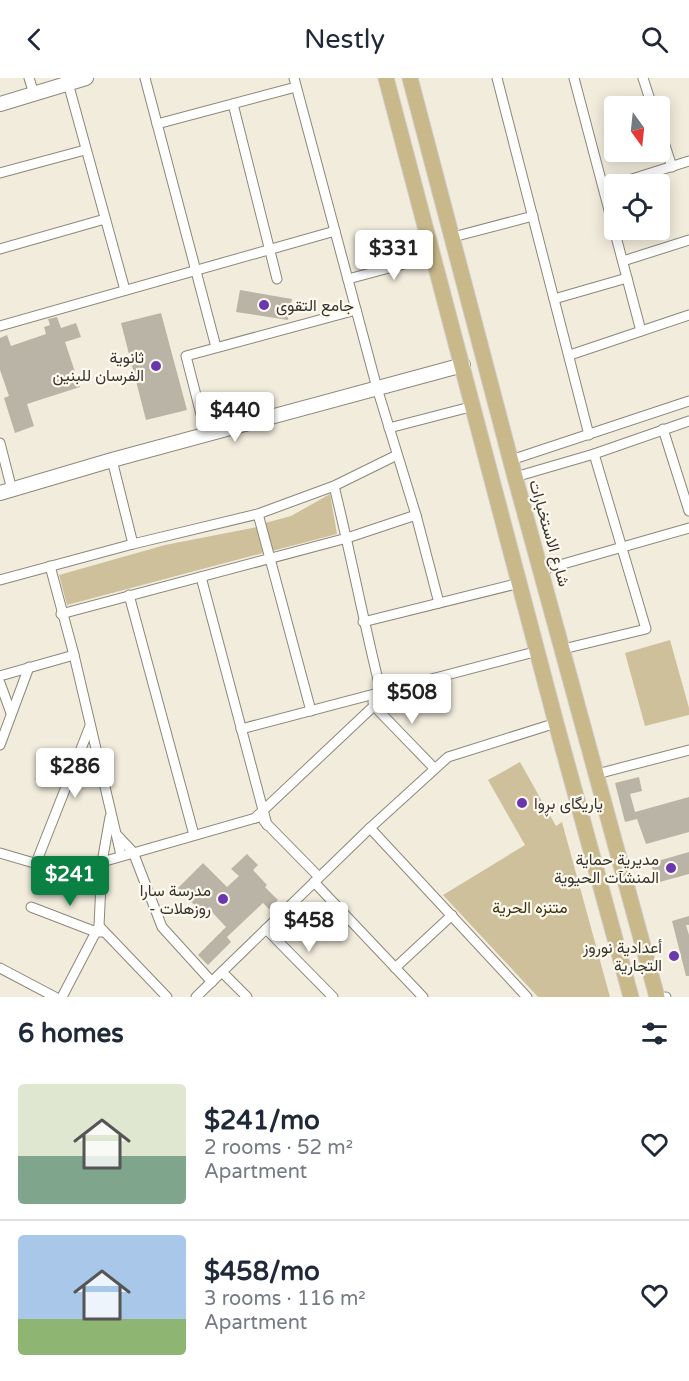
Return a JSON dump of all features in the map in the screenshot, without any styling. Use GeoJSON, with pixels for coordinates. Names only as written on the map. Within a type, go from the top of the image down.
{"type":"FeatureCollection","features":[{"type":"Feature","properties":{"kind":"main road"},"geometry":{"type":"LineString","coordinates":[[386,78],[556,723],[631,997]]}},
{"type":"Feature","properties":{"kind":"main road","name":"شارع الاستخبارات"},"geometry":{"type":"LineString","coordinates":[[410,78],[515,477],[657,997]]}},
{"type":"Feature","properties":{"kind":"main road"},"geometry":{"type":"LineString","coordinates":[[607,903],[630,897]]}},
{"type":"Feature","properties":{"kind":"street"},"geometry":{"type":"LineString","coordinates":[[29,78],[34,94]]}},
{"type":"Feature","properties":{"kind":"street"},"geometry":{"type":"LineString","coordinates":[[0,104],[86,78]]}},
{"type":"Feature","properties":{"kind":"street"},"geometry":{"type":"LineString","coordinates":[[145,78],[216,347]]}},
{"type":"Feature","properties":{"kind":"street"},"geometry":{"type":"LineString","coordinates":[[497,78],[589,435]]}},
{"type":"Feature","properties":{"kind":"street"},"geometry":{"type":"LineString","coordinates":[[574,78],[641,331]]}},
{"type":"Feature","properties":{"kind":"street"},"geometry":{"type":"LineString","coordinates":[[643,78],[649,96]]}},
{"type":"Feature","properties":{"kind":"street"},"geometry":{"type":"LineString","coordinates":[[157,124],[233,104],[295,82],[377,388],[416,515],[439,603]]}},
{"type":"Feature","properties":{"kind":"street"},"geometry":{"type":"LineString","coordinates":[[68,83],[125,290]]}},
{"type":"Feature","properties":{"kind":"street"},"geometry":{"type":"LineString","coordinates":[[233,104],[277,279]]}},
{"type":"Feature","properties":{"kind":"street"},"geometry":{"type":"LineString","coordinates":[[0,173],[85,150]]}},
{"type":"Feature","properties":{"kind":"street"},"geometry":{"type":"LineString","coordinates":[[670,161],[672,167]]}},
{"type":"Feature","properties":{"kind":"street"},"geometry":{"type":"LineString","coordinates":[[650,174],[689,161]]}},
{"type":"Feature","properties":{"kind":"street"},"geometry":{"type":"LineString","coordinates":[[453,237],[532,216]]}},
{"type":"Feature","properties":{"kind":"street"},"geometry":{"type":"LineString","coordinates":[[0,249],[105,219]]}},
{"type":"Feature","properties":{"kind":"street"},"geometry":{"type":"LineString","coordinates":[[0,326],[335,231]]}},
{"type":"Feature","properties":{"kind":"street"},"geometry":{"type":"LineString","coordinates":[[623,261],[689,240]]}},
{"type":"Feature","properties":{"kind":"street"},"geometry":{"type":"LineString","coordinates":[[348,279],[434,256]]}},
{"type":"Feature","properties":{"kind":"street"},"geometry":{"type":"LineString","coordinates":[[554,298],[627,278]]}},
{"type":"Feature","properties":{"kind":"street"},"geometry":{"type":"LineString","coordinates":[[206,434],[186,356],[356,310]]}},
{"type":"Feature","properties":{"kind":"street"},"geometry":{"type":"LineString","coordinates":[[570,355],[689,315]]}},
{"type":"Feature","properties":{"kind":"street"},"geometry":{"type":"LineString","coordinates":[[0,443],[6,491],[463,364]]}},
{"type":"Feature","properties":{"kind":"street"},"geometry":{"type":"LineString","coordinates":[[511,460],[689,401]]}},
{"type":"Feature","properties":{"kind":"street"},"geometry":{"type":"LineString","coordinates":[[389,428],[474,406]]}},
{"type":"Feature","properties":{"kind":"street"},"geometry":{"type":"LineString","coordinates":[[515,477],[594,454],[689,421]]}},
{"type":"Feature","properties":{"kind":"street"},"geometry":{"type":"LineString","coordinates":[[663,429],[689,511]]}},
{"type":"Feature","properties":{"kind":"street"},"geometry":{"type":"LineString","coordinates":[[563,648],[646,629],[594,454]]}},
{"type":"Feature","properties":{"kind":"street"},"geometry":{"type":"LineString","coordinates":[[0,580],[133,543],[258,514],[334,486],[397,455]]}},
{"type":"Feature","properties":{"kind":"street"},"geometry":{"type":"LineString","coordinates":[[112,460],[133,543]]}},
{"type":"Feature","properties":{"kind":"street"},"geometry":{"type":"LineString","coordinates":[[334,486],[347,538],[363,622],[381,692],[374,706]]}},
{"type":"Feature","properties":{"kind":"street"},"geometry":{"type":"LineString","coordinates":[[258,514],[311,711]]}},
{"type":"Feature","properties":{"kind":"street"},"geometry":{"type":"LineString","coordinates":[[61,614],[347,538],[416,515]]}},
{"type":"Feature","properties":{"kind":"street"},"geometry":{"type":"LineString","coordinates":[[542,570],[689,528]]}},
{"type":"Feature","properties":{"kind":"street"},"geometry":{"type":"LineString","coordinates":[[50,566],[61,614],[74,655],[121,855]]}},
{"type":"Feature","properties":{"kind":"street"},"geometry":{"type":"LineString","coordinates":[[201,577],[241,729],[260,815],[423,997]]}},
{"type":"Feature","properties":{"kind":"street"},"geometry":{"type":"LineString","coordinates":[[363,622],[520,583]]}},
{"type":"Feature","properties":{"kind":"street"},"geometry":{"type":"LineString","coordinates":[[129,595],[194,835]]}},
{"type":"Feature","properties":{"kind":"street"},"geometry":{"type":"LineString","coordinates":[[241,729],[538,651]]}},
{"type":"Feature","properties":{"kind":"street"},"geometry":{"type":"LineString","coordinates":[[0,676],[74,655]]}},
{"type":"Feature","properties":{"kind":"street"},"geometry":{"type":"LineString","coordinates":[[0,745],[29,667]]}},
{"type":"Feature","properties":{"kind":"street"},"geometry":{"type":"LineString","coordinates":[[0,683],[11,713]]}},
{"type":"Feature","properties":{"kind":"street"},"geometry":{"type":"LineString","coordinates":[[102,862],[260,815],[392,689]]}},
{"type":"Feature","properties":{"kind":"street"},"geometry":{"type":"LineString","coordinates":[[370,695],[374,706],[434,768]]}},
{"type":"Feature","properties":{"kind":"street"},"geometry":{"type":"LineString","coordinates":[[196,997],[370,828],[448,757],[556,723]]}},
{"type":"Feature","properties":{"kind":"street"},"geometry":{"type":"LineString","coordinates":[[36,863],[90,726]]}},
{"type":"Feature","properties":{"kind":"street"},"geometry":{"type":"LineString","coordinates":[[597,774],[689,750]]}},
{"type":"Feature","properties":{"kind":"street"},"geometry":{"type":"LineString","coordinates":[[76,759],[99,765]]}},
{"type":"Feature","properties":{"kind":"street"},"geometry":{"type":"LineString","coordinates":[[62,997],[100,930],[102,862],[111,811]]}},
{"type":"Feature","properties":{"kind":"street"},"geometry":{"type":"LineString","coordinates":[[370,828],[527,997]]}},
{"type":"Feature","properties":{"kind":"street"},"geometry":{"type":"LineString","coordinates":[[116,833],[133,852],[162,927],[212,982]]}},
{"type":"Feature","properties":{"kind":"street"},"geometry":{"type":"LineString","coordinates":[[0,853],[68,873],[101,878]]}},
{"type":"Feature","properties":{"kind":"street"},"geometry":{"type":"LineString","coordinates":[[31,907],[100,930],[167,997]]}},
{"type":"Feature","properties":{"kind":"street"},"geometry":{"type":"LineString","coordinates":[[395,968],[452,915]]}},
{"type":"Feature","properties":{"kind":"street"},"geometry":{"type":"LineString","coordinates":[[266,929],[333,997]]}},
{"type":"Feature","properties":{"kind":"street"},"geometry":{"type":"LineString","coordinates":[[0,968],[55,997]]}},
{"type":"Feature","properties":{"kind":"street"},"geometry":{"type":"LineString","coordinates":[[222,972],[247,997]]}},
{"type":"Feature","properties":{"kind":"green space"},"geometry":{"type":"Polygon","coordinates":[[[330,494],[337,534],[272,551],[265,523],[291,516],[330,494]]]}},
{"type":"Feature","properties":{"kind":"green space"},"geometry":{"type":"Polygon","coordinates":[[[257,527],[263,553],[67,605],[59,575],[165,545],[257,527]]]}},
{"type":"Feature","properties":{"kind":"green space"},"geometry":{"type":"Polygon","coordinates":[[[670,640],[689,715],[645,726],[625,653],[670,640]]]}},
{"type":"Feature","properties":{"kind":"green space","name":"متنزه الحرية"},"geometry":{"type":"Polygon","coordinates":[[[520,762],[556,826],[562,822],[610,997],[538,997],[443,895],[525,845],[488,780],[520,762]]]}},
{"type":"Feature","properties":{"kind":"building","name":"جامع التقوى"},"geometry":{"type":"Polygon","coordinates":[[[240,290],[292,299],[288,320],[236,312],[240,290]]]}},
{"type":"Feature","properties":{"kind":"building","name":"ثانوية الفرسان للبنين"},"geometry":{"type":"Polygon","coordinates":[[[161,313],[187,410],[146,420],[121,323],[161,313]]]}},
{"type":"Feature","properties":{"kind":"building"},"geometry":{"type":"Polygon","coordinates":[[[57,317],[61,328],[76,323],[81,337],[65,342],[80,387],[27,404],[34,426],[15,433],[4,398],[9,396],[0,370],[0,338],[7,335],[11,346],[46,334],[44,327],[50,325],[48,319],[57,317]]]}},
{"type":"Feature","properties":{"kind":"building"},"geometry":{"type":"Polygon","coordinates":[[[639,777],[642,791],[630,794],[635,812],[689,797],[689,832],[646,844],[637,819],[625,822],[615,783],[639,777]]]}},
{"type":"Feature","properties":{"kind":"building","name":"مديرية حماية المنشآت الحيوية"},"geometry":{"type":"Polygon","coordinates":[[[689,852],[689,874],[656,883],[651,863],[689,852]]]}},
{"type":"Feature","properties":{"kind":"building"},"geometry":{"type":"Polygon","coordinates":[[[247,854],[258,865],[253,870],[278,900],[269,909],[263,903],[227,937],[231,942],[208,965],[198,955],[226,927],[211,911],[205,916],[178,888],[203,863],[227,887],[239,876],[231,869],[247,854]]]}},
{"type":"Feature","properties":{"kind":"building"},"geometry":{"type":"Polygon","coordinates":[[[689,916],[689,925],[686,925],[689,935],[689,976],[686,976],[672,921],[689,916]]]}},
{"type":"Feature","properties":{"kind":"place","name":"جامع التقوى"},"geometry":{"type":"Point","coordinates":[264,305]}},
{"type":"Feature","properties":{"kind":"place","name":"ثانوية الفرسان للبنين"},"geometry":{"type":"Point","coordinates":[156,366]}},
{"type":"Feature","properties":{"kind":"place","name":"یاریگای بڕوا"},"geometry":{"type":"Point","coordinates":[522,803]}},
{"type":"Feature","properties":{"kind":"place","name":"مديرية حماية المنشآت الحيوية"},"geometry":{"type":"Point","coordinates":[671,868]}},
{"type":"Feature","properties":{"kind":"place","name":"مدرسة سارا - روزهلات"},"geometry":{"type":"Point","coordinates":[223,899]}},
{"type":"Feature","properties":{"kind":"place","name":"أعدادية نوروز التجارية"},"geometry":{"type":"Point","coordinates":[674,956]}}]}
